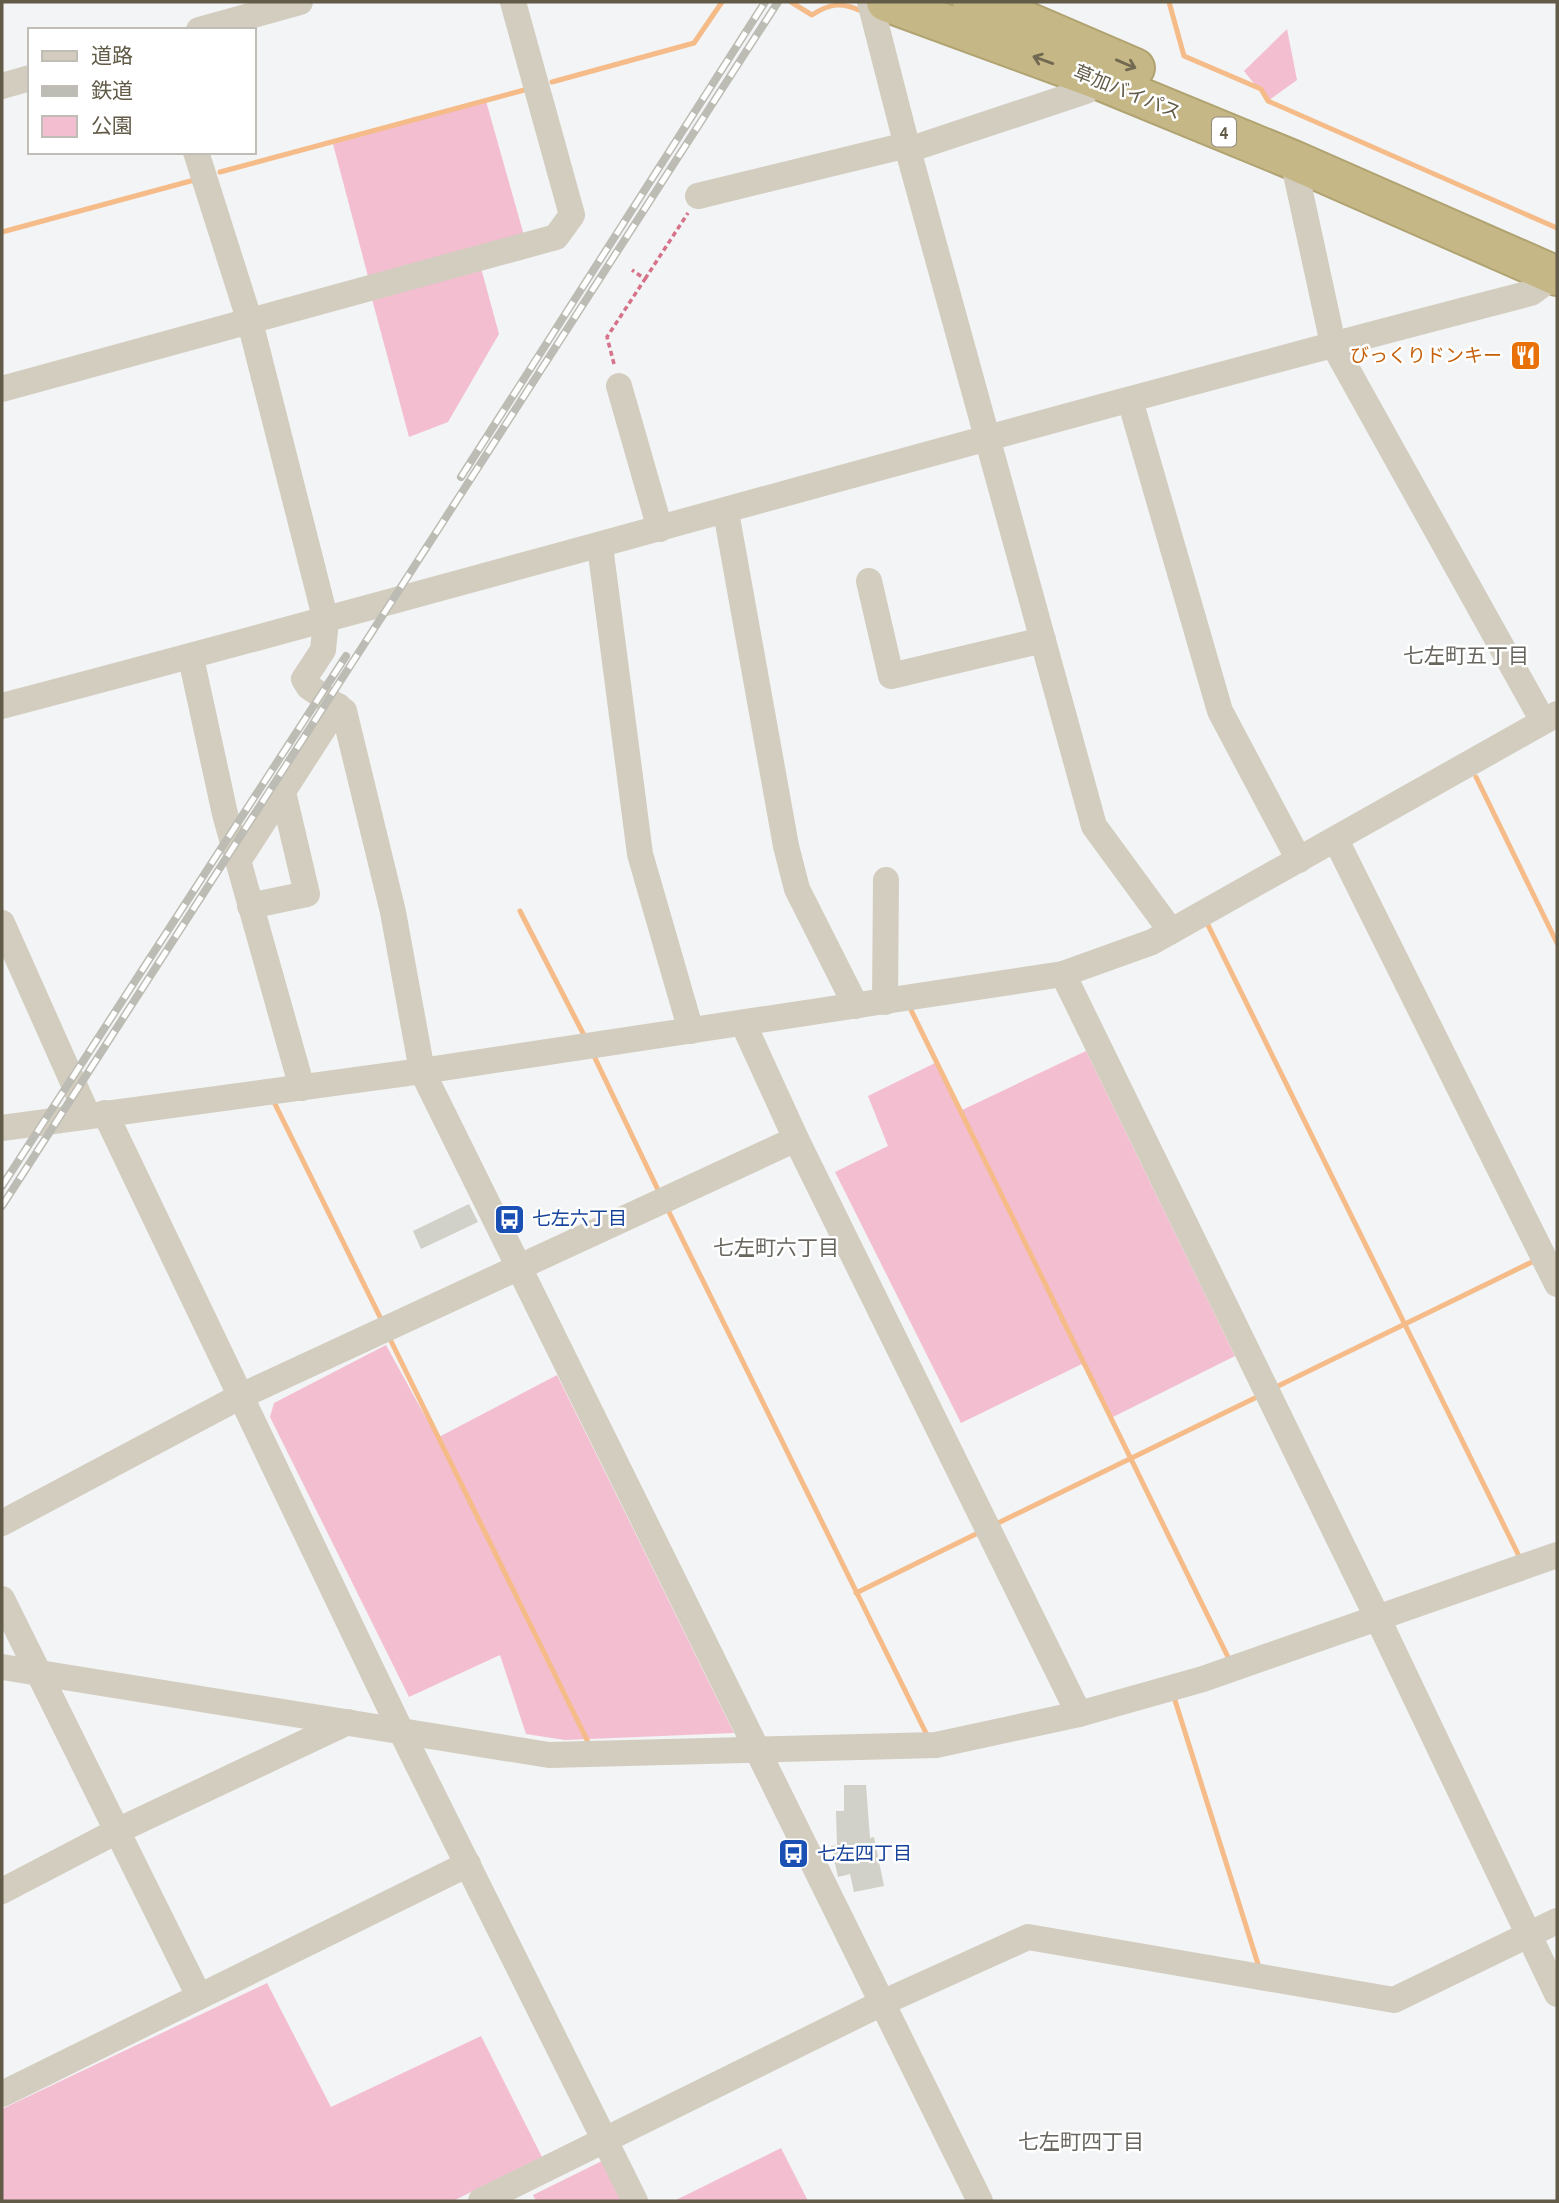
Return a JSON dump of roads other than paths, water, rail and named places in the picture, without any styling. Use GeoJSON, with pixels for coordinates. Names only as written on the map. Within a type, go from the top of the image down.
{"type":"FeatureCollection","features":[{"type":"Feature","properties":{"kind":"highway","name":"草加バイパス"},"geometry":{"type":"LineString","coordinates":[[886,2],[1096,79],[1557,268]]}},
{"type":"Feature","properties":{"kind":"highway","name":"草加バイパス"},"geometry":{"type":"LineString","coordinates":[[972,2],[1014,16],[1557,268]]}},
{"type":"Feature","properties":{"kind":"street"},"geometry":{"type":"LineString","coordinates":[[206,28],[300,2]]}},
{"type":"Feature","properties":{"kind":"street"},"geometry":{"type":"LineString","coordinates":[[2,389],[556,237],[572,215],[513,2]]}},
{"type":"Feature","properties":{"kind":"street"},"geometry":{"type":"LineString","coordinates":[[870,2],[907,148],[1094,827],[1171,931]]}},
{"type":"Feature","properties":{"kind":"street"},"geometry":{"type":"LineString","coordinates":[[2,86],[28,79]]}},
{"type":"Feature","properties":{"kind":"street"},"geometry":{"type":"LineString","coordinates":[[698,196],[907,148],[1086,91],[1096,79]]}},
{"type":"Feature","properties":{"kind":"street"},"geometry":{"type":"LineString","coordinates":[[197,154],[250,322],[326,621],[323,650],[304,679],[309,687],[344,711],[393,912],[422,1072],[980,2201]]}},
{"type":"Feature","properties":{"kind":"street"},"geometry":{"type":"LineString","coordinates":[[2,1128],[422,1072],[1063,974],[1152,942],[1550,717],[1333,344],[1293,160]]}},
{"type":"Feature","properties":{"kind":"street"},"geometry":{"type":"LineString","coordinates":[[2,706],[191,658],[726,512],[988,437],[1531,293],[1557,268]]}},
{"type":"Feature","properties":{"kind":"street"},"geometry":{"type":"LineString","coordinates":[[619,386],[660,529]]}},
{"type":"Feature","properties":{"kind":"street"},"geometry":{"type":"LineString","coordinates":[[1130,400],[1220,711],[1299,860]]}},
{"type":"Feature","properties":{"kind":"street"},"geometry":{"type":"LineString","coordinates":[[726,512],[797,889],[856,1006]]}},
{"type":"Feature","properties":{"kind":"street"},"geometry":{"type":"LineString","coordinates":[[600,546],[640,854],[691,1031]]}},
{"type":"Feature","properties":{"kind":"street"},"geometry":{"type":"LineString","coordinates":[[869,581],[891,676],[1043,640]]}},
{"type":"Feature","properties":{"kind":"street"},"geometry":{"type":"LineString","coordinates":[[191,658],[238,861],[302,1088]]}},
{"type":"Feature","properties":{"kind":"street"},"geometry":{"type":"LineString","coordinates":[[238,861],[338,706]]}},
{"type":"Feature","properties":{"kind":"street"},"geometry":{"type":"LineString","coordinates":[[250,906],[307,894],[283,792]]}},
{"type":"Feature","properties":{"kind":"street"},"geometry":{"type":"LineString","coordinates":[[1336,840],[1557,1284]]}},
{"type":"Feature","properties":{"kind":"street"},"geometry":{"type":"LineString","coordinates":[[885,1002],[886,880]]}},
{"type":"Feature","properties":{"kind":"street"},"geometry":{"type":"LineString","coordinates":[[2,923],[96,1115],[241,1396],[401,1731],[635,2201]]}},
{"type":"Feature","properties":{"kind":"street"},"geometry":{"type":"LineString","coordinates":[[1063,974],[1378,1619],[1557,1994]]}},
{"type":"Feature","properties":{"kind":"street"},"geometry":{"type":"LineString","coordinates":[[743,1023],[796,1139],[1079,1714]]}},
{"type":"Feature","properties":{"kind":"street"},"geometry":{"type":"LineString","coordinates":[[2,1523],[241,1396],[518,1265],[796,1139]]}},
{"type":"Feature","properties":{"kind":"street"},"geometry":{"type":"LineString","coordinates":[[2,1667],[549,1755],[757,1752],[936,1745],[1079,1714],[1203,1679],[1557,1555]]}},
{"type":"Feature","properties":{"kind":"street"},"geometry":{"type":"LineString","coordinates":[[2,1599],[200,1996]]}},
{"type":"Feature","properties":{"kind":"street"},"geometry":{"type":"LineString","coordinates":[[2,1891],[117,1831],[348,1722]]}},
{"type":"Feature","properties":{"kind":"street"},"geometry":{"type":"LineString","coordinates":[[2,2094],[468,1864]]}},
{"type":"Feature","properties":{"kind":"street"},"geometry":{"type":"LineString","coordinates":[[481,2201],[882,2003],[1028,1937],[1394,2000],[1557,1921]]}},
{"type":"Feature","properties":{"kind":"waterway"},"geometry":{"type":"LineString","coordinates":[[552,82],[694,43],[722,2]]}},
{"type":"Feature","properties":{"kind":"waterway"},"geometry":{"type":"LineString","coordinates":[[791,2],[812,15],[836,5],[861,11]]}},
{"type":"Feature","properties":{"kind":"waterway"},"geometry":{"type":"LineString","coordinates":[[1169,2],[1184,56],[1261,89],[1268,101],[1557,228]]}},
{"type":"Feature","properties":{"kind":"waterway"},"geometry":{"type":"LineString","coordinates":[[220,172],[528,89]]}},
{"type":"Feature","properties":{"kind":"waterway"},"geometry":{"type":"LineString","coordinates":[[2,232],[198,179]]}},
{"type":"Feature","properties":{"kind":"waterway"},"geometry":{"type":"LineString","coordinates":[[1476,777],[1557,943]]}},
{"type":"Feature","properties":{"kind":"waterway"},"geometry":{"type":"LineString","coordinates":[[520,911],[586,1039]]}},
{"type":"Feature","properties":{"kind":"waterway"},"geometry":{"type":"LineString","coordinates":[[1208,925],[1519,1556]]}},
{"type":"Feature","properties":{"kind":"waterway"},"geometry":{"type":"LineString","coordinates":[[910,1008],[1228,1657]]}},
{"type":"Feature","properties":{"kind":"waterway"},"geometry":{"type":"LineString","coordinates":[[593,1054],[660,1194]]}},
{"type":"Feature","properties":{"kind":"waterway"},"geometry":{"type":"LineString","coordinates":[[274,1102],[382,1321]]}},
{"type":"Feature","properties":{"kind":"waterway"},"geometry":{"type":"LineString","coordinates":[[666,1206],[926,1733]]}},
{"type":"Feature","properties":{"kind":"waterway"},"geometry":{"type":"LineString","coordinates":[[1274,1388],[1536,1260]]}},
{"type":"Feature","properties":{"kind":"waterway"},"geometry":{"type":"LineString","coordinates":[[389,1337],[588,1742]]}},
{"type":"Feature","properties":{"kind":"waterway"},"geometry":{"type":"LineString","coordinates":[[994,1525],[1259,1396]]}},
{"type":"Feature","properties":{"kind":"waterway"},"geometry":{"type":"LineString","coordinates":[[856,1593],[982,1531]]}},
{"type":"Feature","properties":{"kind":"waterway"},"geometry":{"type":"LineString","coordinates":[[1173,1694],[1258,1964]]}},
{"type":"Feature","properties":{"kind":"railway"},"geometry":{"type":"LineString","coordinates":[[461,477],[765,2]]}},
{"type":"Feature","properties":{"kind":"railway"},"geometry":{"type":"LineString","coordinates":[[2,1206],[778,2]]}},
{"type":"Feature","properties":{"kind":"railway"},"geometry":{"type":"LineString","coordinates":[[2,1186],[346,656]]}},
{"type":"Feature","properties":{"kind":"place","name":"びっくりドンキー"},"geometry":{"type":"Point","coordinates":[1525,356]}},
{"type":"Feature","properties":{"kind":"place","name":"七左六丁目"},"geometry":{"type":"Point","coordinates":[509,1219]}},
{"type":"Feature","properties":{"kind":"place","name":"七左四丁目"},"geometry":{"type":"Point","coordinates":[794,1854]}},
{"type":"Feature","properties":{"kind":"district","name":"七左町五丁目"},"geometry":{"type":"Point","coordinates":[1466,656]}},
{"type":"Feature","properties":{"kind":"district","name":"七左町六丁目"},"geometry":{"type":"Point","coordinates":[776,1248]}},
{"type":"Feature","properties":{"kind":"district","name":"七左町四丁目"},"geometry":{"type":"Point","coordinates":[1081,2142]}}]}
